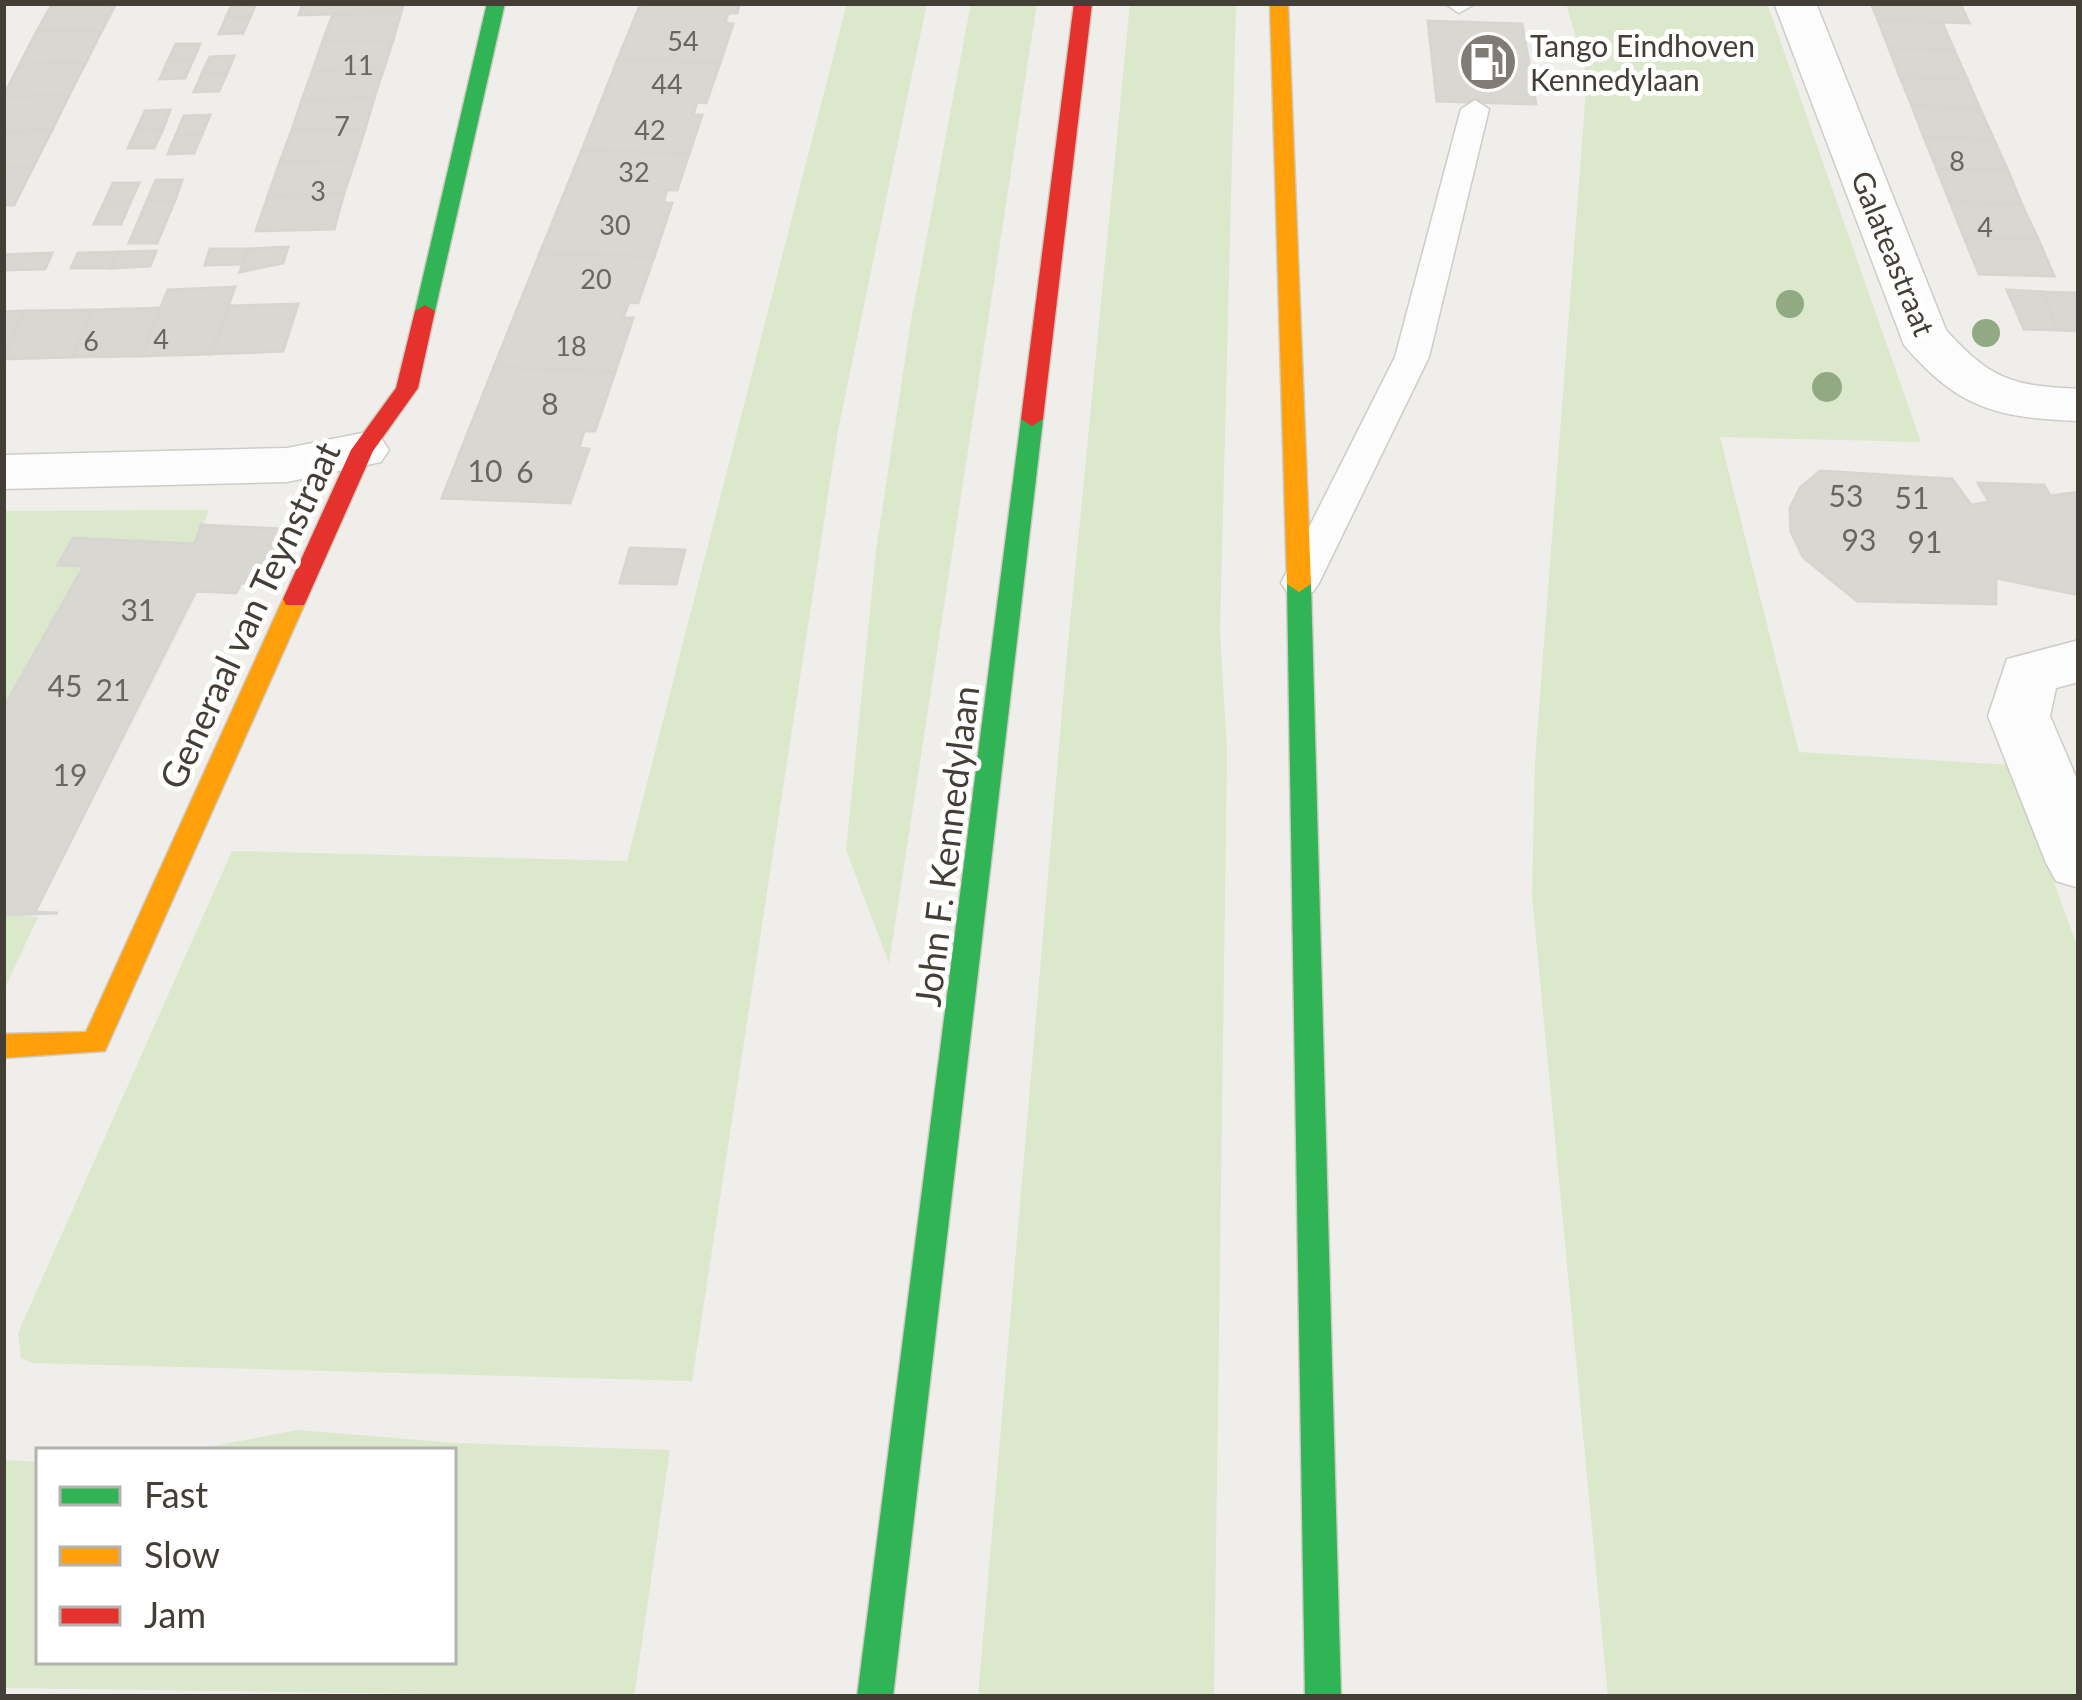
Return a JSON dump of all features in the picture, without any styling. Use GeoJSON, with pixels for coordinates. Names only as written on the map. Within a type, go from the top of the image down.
{"type":"FeatureCollection","features":[{"type":"Feature","properties":{"kind":"main road","name":"Generaal van Teynstraat"},"geometry":{"type":"LineString","coordinates":[[3,1046],[95,1042],[362,450],[407,388],[496,3]]}},
{"type":"Feature","properties":{"kind":"main road","name":"John F. Kennedylaan"},"geometry":{"type":"LineString","coordinates":[[875,1697],[1083,3]]}},
{"type":"Feature","properties":{"kind":"main road"},"geometry":{"type":"LineString","coordinates":[[1279,3],[1299,584],[1323,1697]]}},
{"type":"Feature","properties":{"kind":"street","name":"Galateastraat"},"geometry":{"type":"LineString","coordinates":[[1795,3],[1922,334],[1959,379],[2011,403],[2079,405]]}},
{"type":"Feature","properties":{"kind":"street"},"geometry":{"type":"LineString","coordinates":[[3,472],[287,465],[362,450]]}},
{"type":"Feature","properties":{"kind":"street"},"geometry":{"type":"LineString","coordinates":[[2079,661],[2029,674],[2020,716],[2079,863]]}},
{"type":"Feature","properties":{"kind":"lane"},"geometry":{"type":"LineString","coordinates":[[1299,584],[1412,357],[1475,109]]}},
{"type":"Feature","properties":{"kind":"green space"},"geometry":{"type":"Polygon","coordinates":[[[847,3],[927,3],[838,430],[692,1381],[33,1363],[21,1358],[18,1333],[232,851],[627,861],[847,3]]]}},
{"type":"Feature","properties":{"kind":"green space"},"geometry":{"type":"Polygon","coordinates":[[[971,3],[1037,3],[889,963],[846,850],[876,550],[911,321],[971,3]]]}},
{"type":"Feature","properties":{"kind":"green space"},"geometry":{"type":"Polygon","coordinates":[[[1130,3],[1236,3],[1220,631],[1227,752],[1214,1697],[978,1697],[1066,665],[1130,3]]]}},
{"type":"Feature","properties":{"kind":"green space"},"geometry":{"type":"Polygon","coordinates":[[[1566,3],[1767,3],[1921,442],[1720,437],[1799,752],[2012,765],[2079,952],[2079,1697],[1608,1697],[1532,896],[1535,761],[1587,77],[1566,3]]]}},
{"type":"Feature","properties":{"kind":"green space"},"geometry":{"type":"Polygon","coordinates":[[[209,510],[195,544],[72,539],[58,564],[84,566],[3,709],[3,511],[209,510]]]}},
{"type":"Feature","properties":{"kind":"green space"},"geometry":{"type":"Polygon","coordinates":[[[3,915],[38,917],[3,992],[3,915]]]}},
{"type":"Feature","properties":{"kind":"green space"},"geometry":{"type":"Polygon","coordinates":[[[298,1430],[456,1443],[670,1450],[634,1697],[3,1688],[3,1460],[36,1462],[36,1664],[456,1664],[456,1448],[202,1448],[298,1430]]]}},
{"type":"Feature","properties":{"kind":"building"},"geometry":{"type":"Polygon","coordinates":[[[53,3],[116,3],[102,30],[37,31],[53,3]]]}},
{"type":"Feature","properties":{"kind":"building"},"geometry":{"type":"Polygon","coordinates":[[[233,3],[256,3],[250,17],[226,18],[233,3]]]}},
{"type":"Feature","properties":{"kind":"building"},"geometry":{"type":"Polygon","coordinates":[[[303,3],[404,3],[401,12],[299,15],[303,3]]]}},
{"type":"Feature","properties":{"kind":"building"},"geometry":{"type":"Polygon","coordinates":[[[641,3],[740,3],[737,13],[728,13],[725,23],[733,24],[720,63],[618,59],[641,3]]]}},
{"type":"Feature","properties":{"kind":"building"},"geometry":{"type":"Polygon","coordinates":[[[1871,3],[1960,3],[1969,23],[1878,20],[1871,3]]]}},
{"type":"Feature","properties":{"kind":"building"},"geometry":{"type":"Polygon","coordinates":[[[401,12],[393,40],[323,41],[333,14],[401,12]]]}},
{"type":"Feature","properties":{"kind":"building"},"geometry":{"type":"Polygon","coordinates":[[[250,17],[243,33],[219,34],[226,18],[250,17]]]}},
{"type":"Feature","properties":{"kind":"building"},"geometry":{"type":"Polygon","coordinates":[[[1878,20],[1942,22],[1954,50],[1889,48],[1878,20]]]}},
{"type":"Feature","properties":{"kind":"building"},"geometry":{"type":"Polygon","coordinates":[[[1428,21],[1522,24],[1536,104],[1437,101],[1428,21]]]}},
{"type":"Feature","properties":{"kind":"building"},"geometry":{"type":"Polygon","coordinates":[[[102,30],[86,62],[20,64],[37,31],[102,30]]]}},
{"type":"Feature","properties":{"kind":"building"},"geometry":{"type":"Polygon","coordinates":[[[393,40],[384,68],[313,70],[323,41],[393,40]]]}},
{"type":"Feature","properties":{"kind":"building"},"geometry":{"type":"Polygon","coordinates":[[[176,44],[200,44],[193,60],[168,61],[176,44]]]}},
{"type":"Feature","properties":{"kind":"building"},"geometry":{"type":"Polygon","coordinates":[[[1889,48],[1954,50],[1967,79],[1900,77],[1889,48]]]}},
{"type":"Feature","properties":{"kind":"building"},"geometry":{"type":"Polygon","coordinates":[[[234,56],[227,73],[202,74],[210,57],[234,56]]]}},
{"type":"Feature","properties":{"kind":"building"},"geometry":{"type":"Polygon","coordinates":[[[618,59],[720,63],[706,103],[697,102],[693,115],[702,115],[689,154],[582,150],[618,59]]]}},
{"type":"Feature","properties":{"kind":"building"},"geometry":{"type":"Polygon","coordinates":[[[193,60],[185,78],[160,79],[168,61],[193,60]]]}},
{"type":"Feature","properties":{"kind":"building"},"geometry":{"type":"Polygon","coordinates":[[[86,62],[69,95],[3,97],[20,64],[86,62]]]}},
{"type":"Feature","properties":{"kind":"building"},"geometry":{"type":"Polygon","coordinates":[[[384,68],[374,98],[302,100],[313,70],[384,68]]]}},
{"type":"Feature","properties":{"kind":"building"},"geometry":{"type":"Polygon","coordinates":[[[227,73],[219,91],[194,92],[202,74],[227,73]]]}},
{"type":"Feature","properties":{"kind":"building"},"geometry":{"type":"Polygon","coordinates":[[[1900,77],[1967,79],[1980,109],[1912,106],[1900,77]]]}},
{"type":"Feature","properties":{"kind":"building"},"geometry":{"type":"Polygon","coordinates":[[[69,95],[52,130],[3,132],[3,97],[69,95]]]}},
{"type":"Feature","properties":{"kind":"building"},"geometry":{"type":"Polygon","coordinates":[[[374,98],[365,129],[292,130],[302,100],[374,98]]]}},
{"type":"Feature","properties":{"kind":"building"},"geometry":{"type":"Polygon","coordinates":[[[1912,106],[1980,109],[1994,140],[1924,137],[1912,106]]]}},
{"type":"Feature","properties":{"kind":"building"},"geometry":{"type":"Polygon","coordinates":[[[170,110],[163,129],[137,129],[145,111],[170,110]]]}},
{"type":"Feature","properties":{"kind":"building"},"geometry":{"type":"Polygon","coordinates":[[[210,115],[202,134],[176,135],[184,116],[210,115]]]}},
{"type":"Feature","properties":{"kind":"building"},"geometry":{"type":"Polygon","coordinates":[[[137,129],[163,129],[154,148],[128,148],[137,129]]]}},
{"type":"Feature","properties":{"kind":"building"},"geometry":{"type":"Polygon","coordinates":[[[365,129],[355,160],[280,162],[292,130],[365,129]]]}},
{"type":"Feature","properties":{"kind":"building"},"geometry":{"type":"Polygon","coordinates":[[[52,130],[33,167],[3,168],[3,132],[52,130]]]}},
{"type":"Feature","properties":{"kind":"building"},"geometry":{"type":"Polygon","coordinates":[[[202,134],[194,153],[168,154],[176,135],[202,134]]]}},
{"type":"Feature","properties":{"kind":"building"},"geometry":{"type":"Polygon","coordinates":[[[1924,137],[1994,140],[2008,171],[1937,169],[1924,137]]]}},
{"type":"Feature","properties":{"kind":"building"},"geometry":{"type":"Polygon","coordinates":[[[582,150],[689,154],[677,190],[667,190],[663,203],[672,203],[654,257],[540,253],[582,150]]]}},
{"type":"Feature","properties":{"kind":"building"},"geometry":{"type":"Polygon","coordinates":[[[355,160],[344,193],[268,196],[280,162],[355,160]]]}},
{"type":"Feature","properties":{"kind":"building"},"geometry":{"type":"Polygon","coordinates":[[[33,167],[14,205],[3,205],[3,168],[33,167]]]}},
{"type":"Feature","properties":{"kind":"building"},"geometry":{"type":"Polygon","coordinates":[[[1937,169],[2008,171],[2022,205],[1950,202],[1937,169]]]}},
{"type":"Feature","properties":{"kind":"building"},"geometry":{"type":"Polygon","coordinates":[[[156,180],[182,180],[175,200],[147,201],[156,180]]]}},
{"type":"Feature","properties":{"kind":"building"},"geometry":{"type":"Polygon","coordinates":[[[113,183],[139,183],[130,203],[104,203],[113,183]]]}},
{"type":"Feature","properties":{"kind":"building"},"geometry":{"type":"Polygon","coordinates":[[[344,193],[334,229],[256,231],[268,196],[344,193]]]}},
{"type":"Feature","properties":{"kind":"building"},"geometry":{"type":"Polygon","coordinates":[[[175,200],[157,243],[129,243],[147,201],[175,200]]]}},
{"type":"Feature","properties":{"kind":"building"},"geometry":{"type":"Polygon","coordinates":[[[1950,202],[2022,205],[2038,239],[1964,237],[1950,202]]]}},
{"type":"Feature","properties":{"kind":"building"},"geometry":{"type":"Polygon","coordinates":[[[104,203],[130,203],[121,224],[94,224],[104,203]]]}},
{"type":"Feature","properties":{"kind":"building"},"geometry":{"type":"Polygon","coordinates":[[[1964,237],[2038,239],[2054,276],[1979,274],[1964,237]]]}},
{"type":"Feature","properties":{"kind":"building"},"geometry":{"type":"Polygon","coordinates":[[[288,247],[283,263],[240,272],[249,249],[288,247]]]}},
{"type":"Feature","properties":{"kind":"building"},"geometry":{"type":"Polygon","coordinates":[[[210,249],[249,249],[243,264],[205,265],[210,249]]]}},
{"type":"Feature","properties":{"kind":"building"},"geometry":{"type":"Polygon","coordinates":[[[156,251],[150,266],[110,268],[118,252],[156,251]]]}},
{"type":"Feature","properties":{"kind":"building"},"geometry":{"type":"Polygon","coordinates":[[[118,252],[110,268],[71,268],[78,253],[118,252]]]}},
{"type":"Feature","properties":{"kind":"building"},"geometry":{"type":"Polygon","coordinates":[[[52,253],[45,269],[3,270],[3,255],[52,253]]]}},
{"type":"Feature","properties":{"kind":"building"},"geometry":{"type":"Polygon","coordinates":[[[540,253],[654,257],[638,303],[629,302],[623,318],[633,318],[615,372],[494,367],[540,253]]]}},
{"type":"Feature","properties":{"kind":"building"},"geometry":{"type":"Polygon","coordinates":[[[235,287],[211,354],[141,356],[168,290],[235,287]]]}},
{"type":"Feature","properties":{"kind":"building"},"geometry":{"type":"Polygon","coordinates":[[[2007,290],[2042,292],[2058,330],[2024,329],[2007,290]]]}},
{"type":"Feature","properties":{"kind":"building"},"geometry":{"type":"Polygon","coordinates":[[[2042,292],[2076,293],[2079,331],[2058,330],[2042,292]]]}},
{"type":"Feature","properties":{"kind":"building"},"geometry":{"type":"Polygon","coordinates":[[[298,304],[283,351],[211,354],[229,306],[298,304]]]}},
{"type":"Feature","properties":{"kind":"building"},"geometry":{"type":"Polygon","coordinates":[[[161,308],[141,356],[72,357],[92,310],[161,308]]]}},
{"type":"Feature","properties":{"kind":"building"},"geometry":{"type":"Polygon","coordinates":[[[92,310],[72,357],[3,359],[24,311],[92,310]]]}},
{"type":"Feature","properties":{"kind":"building"},"geometry":{"type":"Polygon","coordinates":[[[24,311],[3,356],[3,312],[24,311]]]}},
{"type":"Feature","properties":{"kind":"building"},"geometry":{"type":"Polygon","coordinates":[[[494,367],[615,372],[595,431],[584,431],[579,448],[589,449],[570,503],[442,498],[494,367]]]}},
{"type":"Feature","properties":{"kind":"building"},"geometry":{"type":"Polygon","coordinates":[[[1820,471],[1952,479],[1971,505],[1989,502],[1978,483],[2044,485],[2050,496],[2079,492],[2079,595],[1996,578],[1996,604],[1857,601],[1803,557],[1791,532],[1790,508],[1800,488],[1820,471]]]}},
{"type":"Feature","properties":{"kind":"building"},"geometry":{"type":"Polygon","coordinates":[[[201,525],[302,530],[288,532],[278,554],[291,555],[278,584],[241,583],[236,593],[196,591],[35,912],[58,913],[3,915],[3,709],[84,566],[58,565],[73,538],[195,544],[201,525]]]}},
{"type":"Feature","properties":{"kind":"building"},"geometry":{"type":"Polygon","coordinates":[[[630,548],[685,550],[676,584],[620,583],[630,548]]]}},
{"type":"Feature","properties":{"kind":"traffic: fast"},"geometry":{"type":"LineString","coordinates":[[425,311],[496,3]]}},
{"type":"Feature","properties":{"kind":"traffic: fast"},"geometry":{"type":"LineString","coordinates":[[875,1697],[1032,419]]}},
{"type":"Feature","properties":{"kind":"traffic: fast"},"geometry":{"type":"LineString","coordinates":[[1299,584],[1323,1697]]}},
{"type":"Feature","properties":{"kind":"traffic: slow"},"geometry":{"type":"LineString","coordinates":[[1279,3],[1299,584]]}},
{"type":"Feature","properties":{"kind":"traffic: slow"},"geometry":{"type":"LineString","coordinates":[[3,1046],[95,1043],[295,599]]}},
{"type":"Feature","properties":{"kind":"traffic: jam"},"geometry":{"type":"LineString","coordinates":[[1032,419],[1083,3]]}},
{"type":"Feature","properties":{"kind":"traffic: jam"},"geometry":{"type":"LineString","coordinates":[[295,599],[362,450],[407,388],[425,311]]}},
{"type":"Feature","properties":{"kind":"place","name":"Tango Eindhoven Kennedylaan"},"geometry":{"type":"Point","coordinates":[1488,62]}}]}
